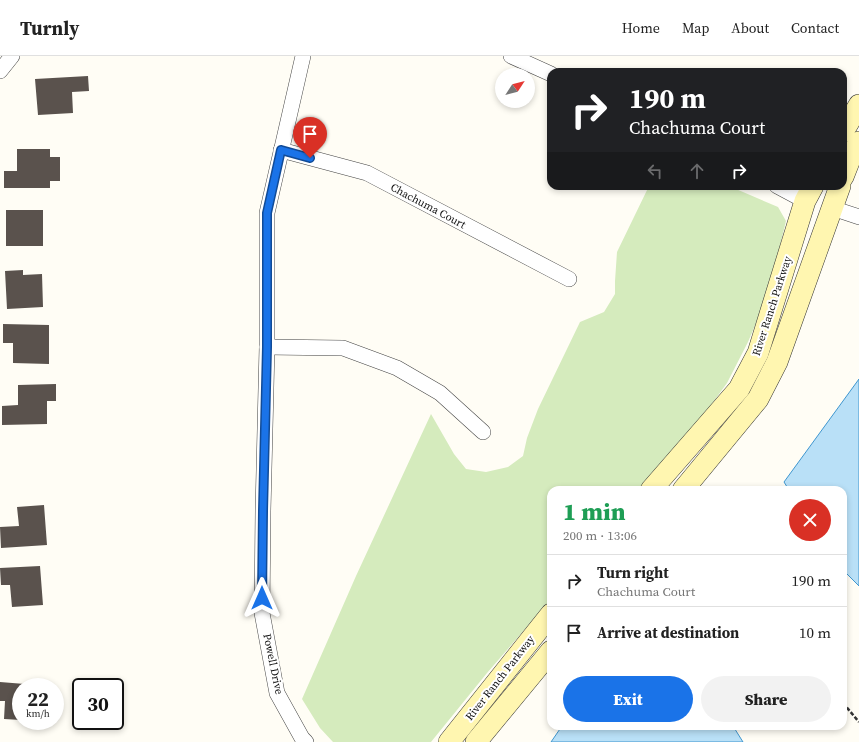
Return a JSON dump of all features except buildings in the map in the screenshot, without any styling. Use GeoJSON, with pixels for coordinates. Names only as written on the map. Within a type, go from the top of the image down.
{"type":"FeatureCollection","features":[{"type":"Feature","properties":{"kind":"street"},"geometry":{"type":"LineString","coordinates":[[0,71],[12,56]]}},
{"type":"Feature","properties":{"kind":"street","name":"Powell Drive"},"geometry":{"type":"LineString","coordinates":[[303,56],[267,213],[267,347],[262,613],[277,693],[302,738],[306,742]]}},
{"type":"Feature","properties":{"kind":"street"},"geometry":{"type":"LineString","coordinates":[[511,56],[547,72]]}},
{"type":"Feature","properties":{"kind":"street"},"geometry":{"type":"LineString","coordinates":[[847,125],[859,105]]}},
{"type":"Feature","properties":{"kind":"street"},"geometry":{"type":"LineString","coordinates":[[847,167],[859,142]]}},
{"type":"Feature","properties":{"kind":"street","name":"Chachuma Court"},"geometry":{"type":"LineString","coordinates":[[281,150],[367,174],[569,279]]}},
{"type":"Feature","properties":{"kind":"street"},"geometry":{"type":"LineString","coordinates":[[795,190],[809,193]]}},
{"type":"Feature","properties":{"kind":"street","name":"River Ranch Parkway"},"geometry":{"type":"LineString","coordinates":[[687,486],[758,399],[777,362],[839,190]]}},
{"type":"Feature","properties":{"kind":"street","name":"River Ranch Parkway"},"geometry":{"type":"LineString","coordinates":[[654,486],[739,389],[758,353],[809,193]]}},
{"type":"Feature","properties":{"kind":"street"},"geometry":{"type":"LineString","coordinates":[[832,208],[859,217]]}},
{"type":"Feature","properties":{"kind":"street"},"geometry":{"type":"LineString","coordinates":[[267,347],[343,348],[397,368],[440,393],[483,432]]}},
{"type":"Feature","properties":{"kind":"street","name":"River Ranch Parkway"},"geometry":{"type":"LineString","coordinates":[[449,742],[547,619]]}},
{"type":"Feature","properties":{"kind":"street","name":"River Ranch Parkway"},"geometry":{"type":"LineString","coordinates":[[476,742],[547,656]]}},
{"type":"Feature","properties":{"kind":"path"},"geometry":{"type":"LineString","coordinates":[[847,708],[859,722]]}},
{"type":"Feature","properties":{"kind":"green space"},"geometry":{"type":"Polygon","coordinates":[[[647,190],[738,190],[778,207],[786,221],[762,309],[748,342],[727,383],[706,412],[644,486],[547,486],[547,604],[487,673],[431,742],[333,742],[320,728],[302,699],[356,576],[431,414],[454,454],[466,469],[486,472],[508,467],[523,456],[527,438],[538,409],[580,322],[604,312],[615,294],[617,252],[647,190]]]}},
{"type":"Feature","properties":{"kind":"water"},"geometry":{"type":"Polygon","coordinates":[[[859,379],[859,586],[847,574],[847,486],[786,486],[784,482],[859,379]]]}},
{"type":"Feature","properties":{"kind":"water"},"geometry":{"type":"Polygon","coordinates":[[[559,730],[736,730],[743,742],[551,742],[559,730]]]}},
{"type":"Feature","properties":{"kind":"route"},"geometry":{"type":"LineString","coordinates":[[262,598],[267,347],[267,213],[281,150],[310,158]]}}]}
